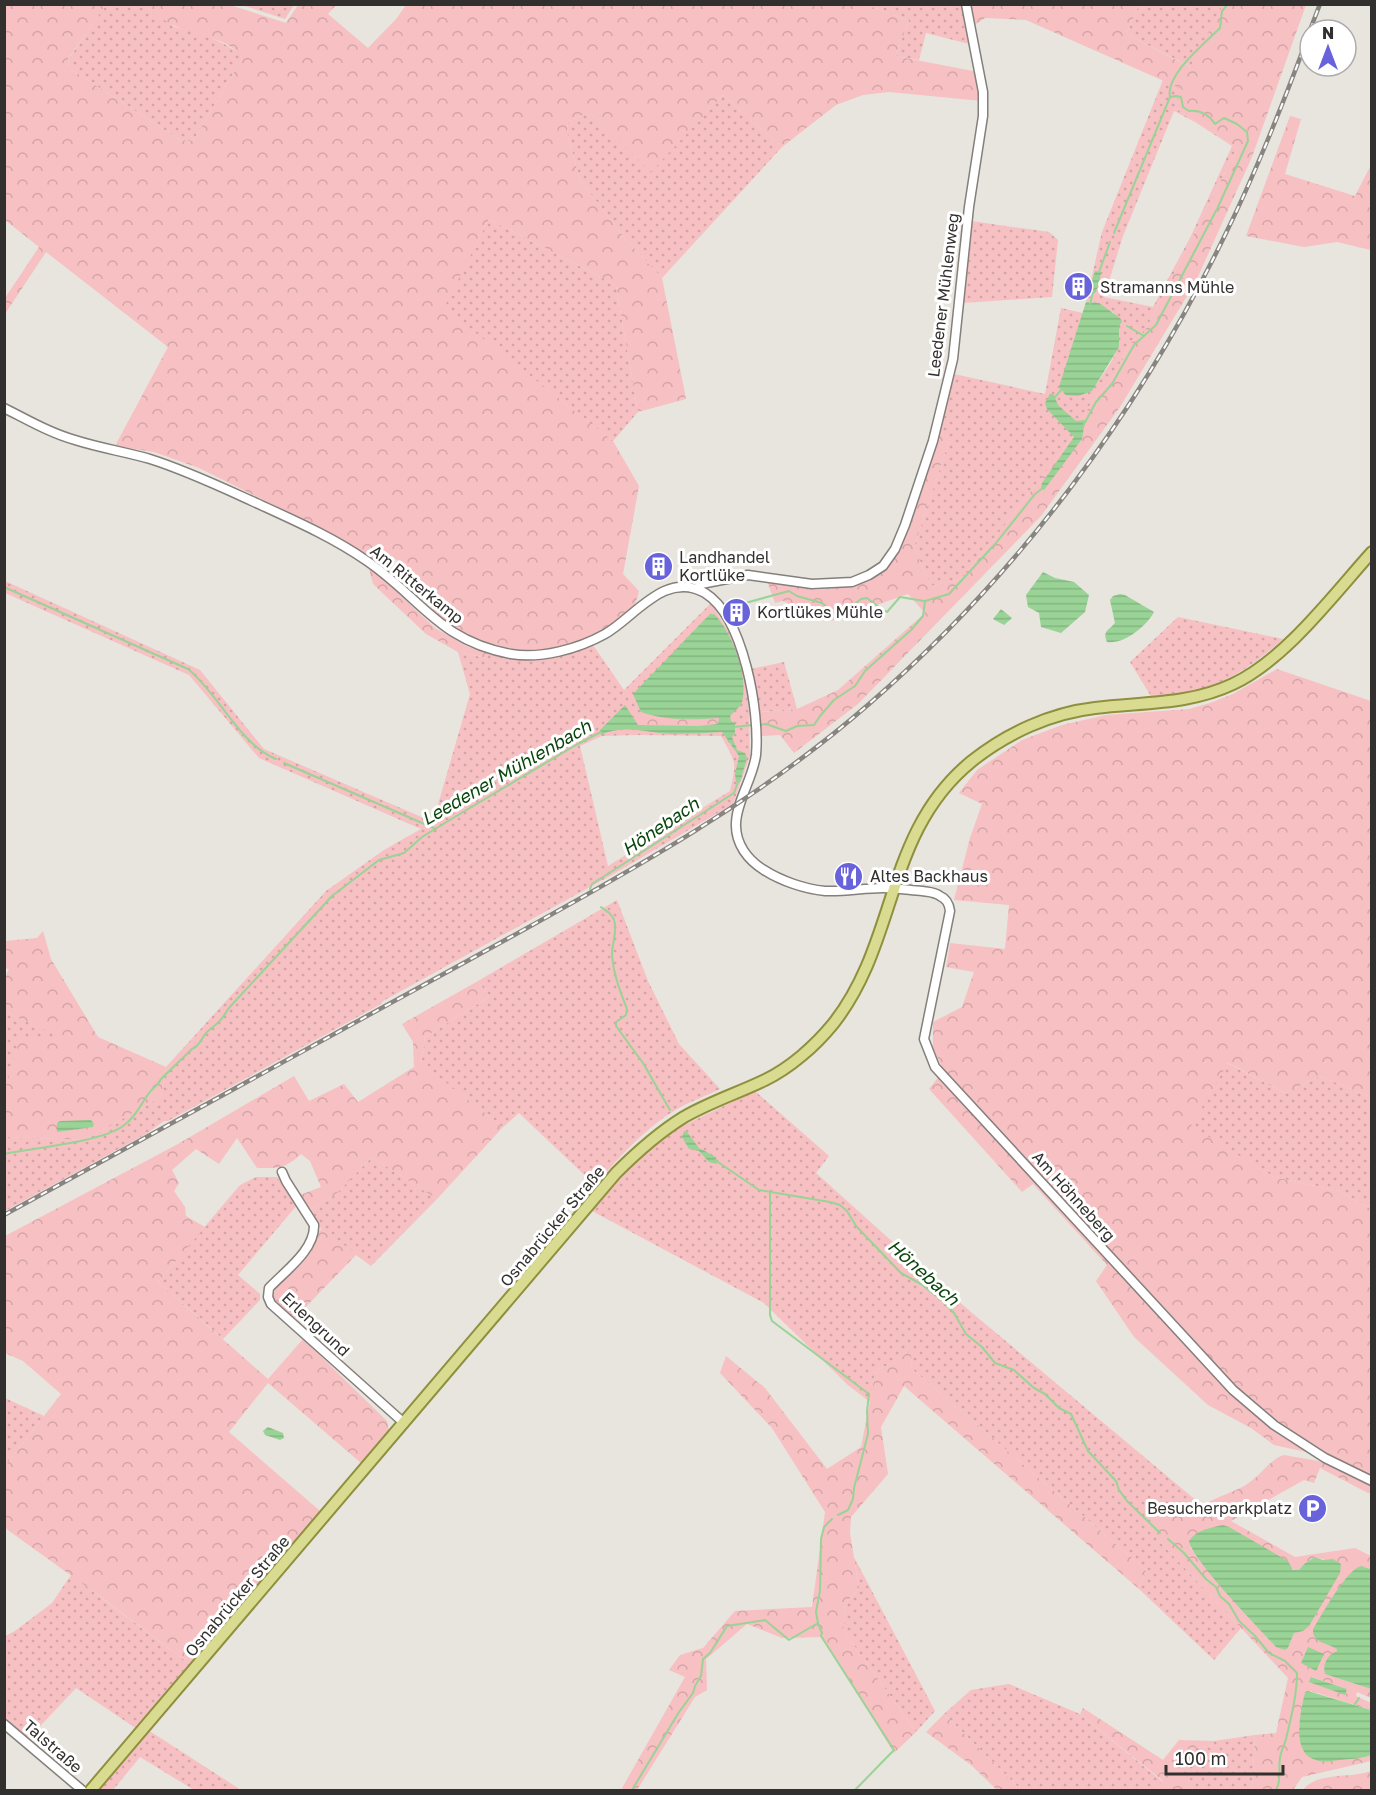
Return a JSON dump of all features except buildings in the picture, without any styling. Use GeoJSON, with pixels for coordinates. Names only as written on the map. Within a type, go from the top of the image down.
{"type":"FeatureCollection","features":[{"type":"Feature","properties":{"kind":"main road","name":"Osnabrücker Straße"},"geometry":{"type":"LineString","coordinates":[[91,1791],[616,1173],[656,1136],[686,1116],[767,1079],[790,1065],[831,1026],[849,1003],[872,958],[902,861],[921,821],[947,786],[971,761],[1008,736],[1039,722],[1093,708],[1172,702],[1206,695],[1234,683],[1263,665],[1294,638],[1371,552]]}},
{"type":"Feature","properties":{"kind":"street","name":"Leedener Mühlenweg"},"geometry":{"type":"LineString","coordinates":[[696,589],[701,584],[748,575],[812,584],[852,582],[883,566],[898,541],[933,441],[953,359],[969,207],[983,116],[983,92],[966,4]]}},
{"type":"Feature","properties":{"kind":"street","name":"Am Ritterkamp"},"geometry":{"type":"LineString","coordinates":[[4,408],[52,432],[76,441],[149,459],[196,476],[328,537],[369,562],[447,629],[478,646],[514,654],[536,655],[567,649],[604,635],[621,624],[656,594],[671,588],[696,589]]}},
{"type":"Feature","properties":{"kind":"street"},"geometry":{"type":"LineString","coordinates":[[696,589],[712,599],[722,612],[745,657],[754,713],[756,756],[735,822],[741,848],[750,861],[768,873],[814,889],[829,891],[894,888]]}},
{"type":"Feature","properties":{"kind":"street","name":"Am Höhneberg"},"geometry":{"type":"LineString","coordinates":[[894,888],[938,894],[949,904],[950,911],[924,1039],[935,1067],[1233,1390],[1274,1425],[1325,1458],[1371,1481]]}},
{"type":"Feature","properties":{"kind":"street","name":"Erlengrund"},"geometry":{"type":"LineString","coordinates":[[282,1172],[314,1225],[314,1233],[304,1251],[269,1288],[268,1297],[271,1304],[404,1423]]}},
{"type":"Feature","properties":{"kind":"street","name":"Talstraße"},"geometry":{"type":"LineString","coordinates":[[4,1724],[82,1791]]}},
{"type":"Feature","properties":{"kind":"green space"},"geometry":{"type":"Polygon","coordinates":[[[106,4],[143,5],[175,27],[210,37],[239,53],[242,59],[193,141],[180,140],[69,68],[68,60],[106,4]]]}},
{"type":"Feature","properties":{"kind":"green space"},"geometry":{"type":"Polygon","coordinates":[[[294,4],[285,19],[242,5],[294,4]]]}},
{"type":"Feature","properties":{"kind":"green space"},"geometry":{"type":"Polygon","coordinates":[[[5,5],[106,5],[68,59],[69,68],[180,140],[193,141],[242,59],[230,46],[171,24],[143,5],[230,5],[286,23],[298,5],[336,5],[328,14],[368,48],[397,18],[406,5],[867,5],[909,21],[895,56],[973,71],[980,78],[982,101],[889,92],[863,95],[836,105],[782,147],[723,95],[651,172],[593,115],[582,115],[568,122],[567,133],[580,180],[627,241],[662,278],[686,399],[638,412],[616,285],[489,219],[444,308],[613,441],[639,486],[623,574],[639,591],[633,608],[608,627],[576,642],[555,648],[533,650],[512,648],[492,644],[472,636],[432,611],[442,598],[392,556],[381,567],[332,534],[199,468],[154,452],[115,446],[168,347],[46,252],[5,314],[5,298],[39,247],[5,220],[5,5]]]}},
{"type":"Feature","properties":{"kind":"green space"},"geometry":{"type":"Polygon","coordinates":[[[867,5],[964,5],[973,45],[926,33],[919,60],[895,56],[909,21],[867,5]]]}},
{"type":"Feature","properties":{"kind":"green space"},"geometry":{"type":"Polygon","coordinates":[[[968,5],[1139,5],[1126,34],[1190,67],[1223,5],[1306,5],[1301,18],[1298,18],[1298,28],[1252,157],[1196,281],[1120,407],[1041,516],[858,704],[794,753],[780,735],[760,736],[758,712],[797,709],[838,690],[925,613],[908,594],[831,621],[783,601],[775,603],[766,578],[815,590],[847,587],[872,579],[888,566],[910,527],[939,432],[950,438],[914,547],[931,586],[960,579],[995,538],[1074,435],[1092,401],[1111,380],[1130,344],[1146,329],[1237,148],[1175,108],[1182,89],[1026,20],[985,18],[973,26],[968,5]]]}},
{"type":"Feature","properties":{"kind":"green space"},"geometry":{"type":"Polygon","coordinates":[[[1139,5],[1223,5],[1191,67],[1126,34],[1139,5]]]}},
{"type":"Feature","properties":{"kind":"green space"},"geometry":{"type":"Polygon","coordinates":[[[1163,80],[1183,89],[1175,108],[1237,148],[1146,329],[1130,344],[1111,380],[1092,401],[1074,435],[995,538],[960,579],[931,586],[914,547],[950,438],[939,432],[954,374],[1045,394],[1061,308],[1083,313],[1081,321],[1092,391],[1115,354],[1119,335],[1113,312],[1108,311],[1099,303],[1086,302],[1102,232],[1163,80]],[[1174,111],[1123,236],[1104,297],[1153,307],[1191,236],[1232,146],[1174,111]]]}},
{"type":"Feature","properties":{"kind":"green space"},"geometry":{"type":"Polygon","coordinates":[[[723,95],[782,147],[662,278],[627,241],[580,180],[567,133],[568,122],[582,115],[593,115],[651,171],[723,95]]]}},
{"type":"Feature","properties":{"kind":"green space"},"geometry":{"type":"Polygon","coordinates":[[[1290,116],[1301,119],[1285,174],[1355,196],[1371,165],[1371,250],[1337,242],[1304,247],[1246,236],[1290,116]]]}},
{"type":"Feature","properties":{"kind":"green space"},"geometry":{"type":"Polygon","coordinates":[[[489,219],[616,285],[638,412],[613,441],[443,308],[489,219]]]}},
{"type":"Feature","properties":{"kind":"green space"},"geometry":{"type":"Polygon","coordinates":[[[971,221],[1049,232],[1058,240],[1052,297],[962,303],[971,221]]]}},
{"type":"Feature","properties":{"kind":"green space"},"geometry":{"type":"Polygon","coordinates":[[[368,565],[435,628],[466,646],[489,654],[486,658],[458,652],[426,634],[373,584],[368,565]]]}},
{"type":"Feature","properties":{"kind":"green space"},"geometry":{"type":"Polygon","coordinates":[[[5,581],[200,670],[264,749],[433,822],[470,694],[458,652],[486,658],[490,652],[517,658],[542,659],[567,655],[593,645],[624,690],[711,603],[730,634],[745,671],[750,756],[733,804],[610,876],[5,1211],[5,1137],[85,1140],[161,1097],[166,1067],[326,891],[384,850],[421,829],[259,758],[189,675],[5,593],[5,581]],[[602,736],[580,746],[608,866],[730,791],[734,762],[721,736],[602,736]]]}},
{"type":"Feature","properties":{"kind":"green space"},"geometry":{"type":"Polygon","coordinates":[[[1178,617],[1283,639],[1252,664],[1223,681],[1190,692],[1152,698],[1130,662],[1178,617]]]}},
{"type":"Feature","properties":{"kind":"green space"},"geometry":{"type":"Polygon","coordinates":[[[784,662],[797,709],[758,712],[751,669],[784,662]]]}},
{"type":"Feature","properties":{"kind":"green space"},"geometry":{"type":"Polygon","coordinates":[[[1277,669],[1371,701],[1371,1097],[1320,1076],[1285,1093],[1228,1063],[1191,1126],[1274,1177],[1339,1191],[1371,1209],[1371,1477],[1334,1458],[1274,1445],[1251,1428],[1208,1405],[1134,1337],[1096,1281],[1107,1265],[1033,1184],[1022,1192],[929,1089],[937,1079],[942,1067],[933,1048],[933,1022],[962,1007],[974,972],[946,967],[950,943],[1005,949],[1009,905],[954,900],[970,838],[982,804],[959,793],[977,770],[1022,740],[1062,725],[1106,715],[1189,709],[1233,694],[1277,669]]]}},
{"type":"Feature","properties":{"kind":"green space"},"geometry":{"type":"Polygon","coordinates":[[[641,712],[680,719],[720,718],[718,724],[638,725],[633,717],[641,712]]]}},
{"type":"Feature","properties":{"kind":"green space"},"geometry":{"type":"Polygon","coordinates":[[[617,900],[648,981],[679,1044],[720,1089],[677,1109],[654,1125],[595,1185],[519,1113],[503,1127],[421,1064],[425,1037],[489,997],[478,981],[617,900]]]}},
{"type":"Feature","properties":{"kind":"green space"},"geometry":{"type":"Polygon","coordinates":[[[43,931],[51,959],[98,1037],[166,1067],[161,1097],[85,1140],[5,1137],[5,1090],[20,1037],[61,1037],[5,1012],[4,980],[9,969],[5,968],[5,941],[37,938],[43,931]]]}},
{"type":"Feature","properties":{"kind":"green space"},"geometry":{"type":"Polygon","coordinates":[[[478,981],[489,997],[425,1037],[421,1063],[503,1127],[437,1199],[372,1157],[335,1195],[311,1209],[300,1195],[321,1187],[310,1161],[301,1154],[281,1167],[257,1168],[237,1138],[219,1164],[196,1149],[172,1170],[179,1183],[174,1191],[185,1207],[186,1216],[205,1227],[158,1282],[268,1379],[303,1339],[387,1421],[389,1430],[361,1463],[268,1383],[229,1432],[320,1511],[191,1665],[5,1528],[5,1466],[61,1394],[23,1361],[5,1353],[5,1236],[178,1144],[294,1076],[309,1101],[344,1084],[358,1102],[414,1067],[413,1042],[402,1024],[478,981]]]}},
{"type":"Feature","properties":{"kind":"green space"},"geometry":{"type":"Polygon","coordinates":[[[5,1012],[63,1037],[5,1090],[5,1012]]]}},
{"type":"Feature","properties":{"kind":"green space"},"geometry":{"type":"Polygon","coordinates":[[[1227,1063],[1285,1093],[1320,1076],[1371,1097],[1371,1209],[1339,1191],[1274,1177],[1190,1127],[1227,1063]]]}},
{"type":"Feature","properties":{"kind":"green space"},"geometry":{"type":"Polygon","coordinates":[[[755,1091],[829,1156],[816,1173],[965,1307],[1192,1497],[1149,1530],[1241,1628],[1214,1660],[1139,1589],[1146,1570],[912,1369],[911,1351],[894,1363],[876,1370],[870,1402],[848,1385],[764,1303],[592,1211],[626,1172],[672,1131],[755,1091]]]}},
{"type":"Feature","properties":{"kind":"green space"},"geometry":{"type":"Polygon","coordinates":[[[372,1157],[437,1199],[371,1266],[321,1229],[311,1209],[335,1195],[372,1157]]]}},
{"type":"Feature","properties":{"kind":"green space"},"geometry":{"type":"Polygon","coordinates":[[[256,1177],[277,1177],[297,1205],[238,1275],[260,1294],[260,1300],[223,1339],[158,1282],[240,1185],[256,1177]]]}},
{"type":"Feature","properties":{"kind":"green space"},"geometry":{"type":"Polygon","coordinates":[[[321,1229],[357,1254],[294,1319],[273,1296],[276,1287],[321,1229]]]}},
{"type":"Feature","properties":{"kind":"green space"},"geometry":{"type":"Polygon","coordinates":[[[911,1350],[912,1369],[1146,1570],[1139,1589],[904,1386],[881,1427],[888,1474],[851,1517],[850,1533],[859,1588],[845,1604],[843,1630],[916,1732],[894,1753],[822,1637],[782,1638],[747,1624],[706,1659],[707,1690],[695,1697],[637,1790],[621,1790],[685,1677],[669,1670],[680,1655],[703,1648],[735,1611],[812,1607],[825,1512],[772,1428],[720,1373],[726,1356],[765,1388],[827,1469],[861,1447],[876,1370],[894,1363],[911,1350]]]}},
{"type":"Feature","properties":{"kind":"green space"},"geometry":{"type":"Polygon","coordinates":[[[5,1398],[44,1416],[5,1466],[5,1398]]]}},
{"type":"Feature","properties":{"kind":"green space"},"geometry":{"type":"Polygon","coordinates":[[[1284,1455],[1324,1462],[1371,1485],[1371,1493],[1368,1493],[1320,1468],[1314,1483],[1304,1480],[1231,1521],[1295,1557],[1355,1548],[1371,1556],[1371,1569],[1365,1567],[1336,1593],[1313,1629],[1337,1648],[1324,1669],[1326,1674],[1371,1689],[1371,1698],[1357,1692],[1356,1696],[1371,1703],[1371,1710],[1311,1691],[1305,1692],[1299,1727],[1315,1760],[1362,1758],[1371,1755],[1371,1761],[1302,1777],[1293,1790],[1252,1790],[1255,1735],[1276,1733],[1288,1678],[1148,1529],[1192,1497],[1203,1506],[1245,1486],[1284,1455]],[[1190,1547],[1276,1647],[1288,1648],[1294,1633],[1299,1631],[1326,1560],[1315,1557],[1296,1571],[1292,1568],[1190,1547]],[[1312,1677],[1310,1682],[1345,1694],[1347,1689],[1312,1677]]]}},
{"type":"Feature","properties":{"kind":"green space"},"geometry":{"type":"Polygon","coordinates":[[[854,1557],[935,1711],[916,1732],[843,1630],[845,1604],[859,1588],[854,1557]]]}},
{"type":"Feature","properties":{"kind":"green space"},"geometry":{"type":"Polygon","coordinates":[[[71,1575],[191,1665],[137,1729],[76,1688],[28,1739],[5,1718],[5,1636],[52,1603],[71,1575]]]}},
{"type":"Feature","properties":{"kind":"green space"},"geometry":{"type":"Polygon","coordinates":[[[1009,1684],[1080,1714],[1163,1782],[1156,1790],[1021,1790],[944,1714],[971,1690],[1009,1684]]]}},
{"type":"Feature","properties":{"kind":"green space"},"geometry":{"type":"Polygon","coordinates":[[[1083,1708],[1163,1760],[1179,1740],[1214,1741],[1214,1745],[1188,1749],[1167,1762],[1187,1775],[1193,1790],[1156,1790],[1163,1781],[1080,1714],[1083,1708]]]}},
{"type":"Feature","properties":{"kind":"green space"},"geometry":{"type":"Polygon","coordinates":[[[944,1714],[1021,1790],[997,1790],[971,1765],[926,1732],[944,1714]]]}},
{"type":"Feature","properties":{"kind":"green space"},"geometry":{"type":"Polygon","coordinates":[[[148,1730],[241,1790],[194,1790],[140,1757],[113,1790],[97,1790],[148,1730]]]}},
{"type":"Feature","properties":{"kind":"green space"},"geometry":{"type":"Polygon","coordinates":[[[1255,1735],[1252,1790],[1193,1790],[1187,1775],[1166,1762],[1188,1749],[1214,1745],[1214,1741],[1255,1735]]]}},
{"type":"Feature","properties":{"kind":"green space"},"geometry":{"type":"Polygon","coordinates":[[[1371,1771],[1371,1790],[1303,1790],[1317,1780],[1371,1771]]]}},
{"type":"Feature","properties":{"kind":"shaded area"},"geometry":{"type":"Polygon","coordinates":[[[1095,271],[1101,272],[1099,285],[1094,294],[1088,292],[1095,271]]]}},
{"type":"Feature","properties":{"kind":"shaded area"},"geometry":{"type":"Polygon","coordinates":[[[1086,302],[1099,303],[1120,318],[1122,321],[1119,327],[1119,347],[1092,391],[1078,396],[1066,395],[1059,387],[1086,302]]]}},
{"type":"Feature","properties":{"kind":"shaded area"},"geometry":{"type":"Polygon","coordinates":[[[1050,394],[1054,395],[1058,405],[1076,421],[1085,420],[1082,439],[1044,490],[1041,488],[1042,483],[1074,437],[1047,409],[1045,403],[1050,394]]]}},
{"type":"Feature","properties":{"kind":"shaded area"},"geometry":{"type":"Polygon","coordinates":[[[1043,572],[1055,578],[1074,582],[1089,595],[1085,612],[1061,633],[1041,627],[1039,613],[1028,607],[1026,595],[1043,572]]]}},
{"type":"Feature","properties":{"kind":"shaded area"},"geometry":{"type":"Polygon","coordinates":[[[1120,594],[1154,612],[1146,623],[1127,638],[1107,642],[1106,633],[1115,623],[1110,600],[1113,596],[1120,594]]]}},
{"type":"Feature","properties":{"kind":"shaded area"},"geometry":{"type":"Polygon","coordinates":[[[1001,609],[1012,618],[1004,625],[993,619],[1001,609]]]}},
{"type":"Feature","properties":{"kind":"shaded area"},"geometry":{"type":"Polygon","coordinates":[[[710,614],[714,614],[727,632],[741,668],[744,692],[742,702],[730,716],[731,721],[735,723],[735,733],[732,737],[737,750],[745,753],[747,758],[740,782],[736,782],[735,774],[739,756],[722,732],[671,734],[618,730],[601,735],[600,730],[625,705],[638,725],[718,724],[719,718],[680,719],[641,712],[633,694],[710,614]]]}},
{"type":"Feature","properties":{"kind":"shaded area"},"geometry":{"type":"Polygon","coordinates":[[[91,1120],[93,1127],[57,1132],[57,1123],[60,1121],[91,1120]]]}},
{"type":"Feature","properties":{"kind":"shaded area"},"geometry":{"type":"Polygon","coordinates":[[[684,1131],[699,1148],[716,1157],[717,1164],[709,1162],[699,1151],[689,1149],[682,1137],[684,1131]]]}},
{"type":"Feature","properties":{"kind":"shaded area"},"geometry":{"type":"Polygon","coordinates":[[[268,1427],[283,1433],[284,1438],[280,1440],[265,1435],[263,1431],[268,1427]]]}},
{"type":"Feature","properties":{"kind":"shaded area"},"geometry":{"type":"Polygon","coordinates":[[[1223,1525],[1288,1561],[1293,1570],[1299,1570],[1315,1557],[1323,1560],[1333,1559],[1341,1564],[1340,1573],[1309,1626],[1303,1631],[1294,1633],[1285,1650],[1276,1647],[1213,1578],[1193,1550],[1189,1541],[1195,1534],[1223,1525]]]}},
{"type":"Feature","properties":{"kind":"shaded area"},"geometry":{"type":"Polygon","coordinates":[[[1361,1566],[1371,1569],[1371,1689],[1325,1674],[1326,1660],[1337,1649],[1321,1642],[1313,1634],[1313,1629],[1342,1584],[1355,1569],[1361,1566]]]}},
{"type":"Feature","properties":{"kind":"shaded area"},"geometry":{"type":"Polygon","coordinates":[[[1308,1647],[1324,1654],[1316,1671],[1301,1663],[1308,1647]]]}},
{"type":"Feature","properties":{"kind":"shaded area"},"geometry":{"type":"Polygon","coordinates":[[[1311,1677],[1347,1689],[1345,1695],[1309,1682],[1311,1677]]]}},
{"type":"Feature","properties":{"kind":"shaded area"},"geometry":{"type":"Polygon","coordinates":[[[1305,1692],[1371,1710],[1371,1755],[1325,1762],[1308,1756],[1303,1749],[1299,1730],[1305,1692]]]}},
{"type":"Feature","properties":{"kind":"waterway","name":"Leedener Mühlenbach"},"geometry":{"type":"LineString","coordinates":[[1114,233],[1170,97],[1170,88],[1174,79],[1196,51],[1220,28],[1222,11],[1228,4]]}},
{"type":"Feature","properties":{"kind":"waterway"},"geometry":{"type":"LineString","coordinates":[[1082,428],[1096,402],[1112,384],[1134,345],[1156,325],[1218,207],[1248,141],[1247,132],[1237,124],[1224,118],[1215,124],[1204,114],[1189,111],[1183,107],[1181,97],[1170,97]]}},
{"type":"Feature","properties":{"kind":"waterway","name":"Leedener Mühlenbach"},"geometry":{"type":"LineString","coordinates":[[1099,272],[1110,242]]}},
{"type":"Feature","properties":{"kind":"waterway","name":"Leedener Mühlenbach"},"geometry":{"type":"LineString","coordinates":[[1090,304],[1093,292]]}},
{"type":"Feature","properties":{"kind":"waterway"},"geometry":{"type":"LineString","coordinates":[[1127,326],[1144,336]]}},
{"type":"Feature","properties":{"kind":"waterway","name":"Leedener Mühlenbach"},"geometry":{"type":"LineString","coordinates":[[1055,397],[1063,388]]}},
{"type":"Feature","properties":{"kind":"waterway","name":"Leedener Mühlenbach"},"geometry":{"type":"LineString","coordinates":[[758,725],[766,724],[786,731],[797,726],[814,725],[834,700],[855,686],[865,671],[911,630],[923,616],[925,601],[949,594],[996,543],[1035,494],[1043,488]]}},
{"type":"Feature","properties":{"kind":"waterway"},"geometry":{"type":"LineString","coordinates":[[4,587],[188,669],[199,679],[251,743],[276,759]]}},
{"type":"Feature","properties":{"kind":"waterway"},"geometry":{"type":"LineString","coordinates":[[738,605],[789,591],[797,596],[822,603],[839,616],[861,599],[867,598],[887,612],[900,597],[924,601]]}},
{"type":"Feature","properties":{"kind":"waterway","name":"Leedener Mühlenbach"},"geometry":{"type":"LineString","coordinates":[[734,727],[753,725]]}},
{"type":"Feature","properties":{"kind":"waterway","name":"Leedener Mühlenbach"},"geometry":{"type":"LineString","coordinates":[[4,1154],[84,1140],[113,1132],[123,1126],[161,1079],[197,1046],[206,1033],[332,896],[379,860],[404,853],[422,837],[601,732]]}},
{"type":"Feature","properties":{"kind":"waterway"},"geometry":{"type":"LineString","coordinates":[[284,763],[436,829]]}},
{"type":"Feature","properties":{"kind":"waterway","name":"Hönebach"},"geometry":{"type":"LineString","coordinates":[[590,889],[592,884],[734,793],[738,782]]}},
{"type":"Feature","properties":{"kind":"waterway","name":"Hönebach"},"geometry":{"type":"LineString","coordinates":[[601,907],[609,912],[615,924],[613,961],[617,982],[627,1009],[626,1015],[616,1022],[616,1026],[643,1063],[670,1110]]}},
{"type":"Feature","properties":{"kind":"waterway","name":"Hönebach"},"geometry":{"type":"LineString","coordinates":[[715,1160],[759,1190],[840,1205],[847,1211],[856,1226],[901,1273],[921,1284],[944,1302],[954,1313],[966,1334],[982,1347],[995,1363],[1014,1370],[1059,1408],[1071,1414],[1088,1451],[1116,1481],[1127,1501],[1160,1533]]}},
{"type":"Feature","properties":{"kind":"waterway"},"geometry":{"type":"LineString","coordinates":[[770,1193],[770,1315],[772,1321],[869,1394],[868,1434],[853,1499],[848,1510],[838,1515]]}},
{"type":"Feature","properties":{"kind":"waterway"},"geometry":{"type":"LineString","coordinates":[[632,1790],[693,1693],[701,1676],[703,1659],[710,1653],[727,1626],[765,1620],[789,1640],[818,1623],[816,1612],[820,1591],[821,1539],[824,1527],[832,1519]]}},
{"type":"Feature","properties":{"kind":"waterway","name":"Hönebach"},"geometry":{"type":"LineString","coordinates":[[1168,1539],[1216,1587],[1239,1621],[1269,1653],[1285,1661],[1297,1673],[1293,1706],[1280,1755],[1279,1782],[1276,1790]]}},
{"type":"Feature","properties":{"kind":"waterway"},"geometry":{"type":"LineString","coordinates":[[818,1624],[821,1636],[894,1750],[855,1790]]}},
{"type":"Feature","properties":{"kind":"waterway"},"geometry":{"type":"LineString","coordinates":[[1355,1704],[1359,1698]]}},
{"type":"Feature","properties":{"kind":"railway"},"geometry":{"type":"LineString","coordinates":[[1315,18],[1320,4]]}},
{"type":"Feature","properties":{"kind":"railway"},"geometry":{"type":"LineString","coordinates":[[4,1215],[625,873],[726,811],[823,742],[869,704],[924,654],[976,601],[1025,545],[1115,426],[1155,364],[1226,233],[1271,133],[1298,63]]}},
{"type":"Feature","properties":{"kind":"place","name":"Stramanns Mühle"},"geometry":{"type":"Point","coordinates":[1079,287]}},
{"type":"Feature","properties":{"kind":"place","name":"Landhandel Kortlüke"},"geometry":{"type":"Point","coordinates":[658,566]}},
{"type":"Feature","properties":{"kind":"place","name":"Kortlükes Mühle"},"geometry":{"type":"Point","coordinates":[736,612]}},
{"type":"Feature","properties":{"kind":"place","name":"Altes Backhaus"},"geometry":{"type":"Point","coordinates":[849,876]}},
{"type":"Feature","properties":{"kind":"place","name":"Besucherparkplatz"},"geometry":{"type":"Point","coordinates":[1313,1508]}}]}
